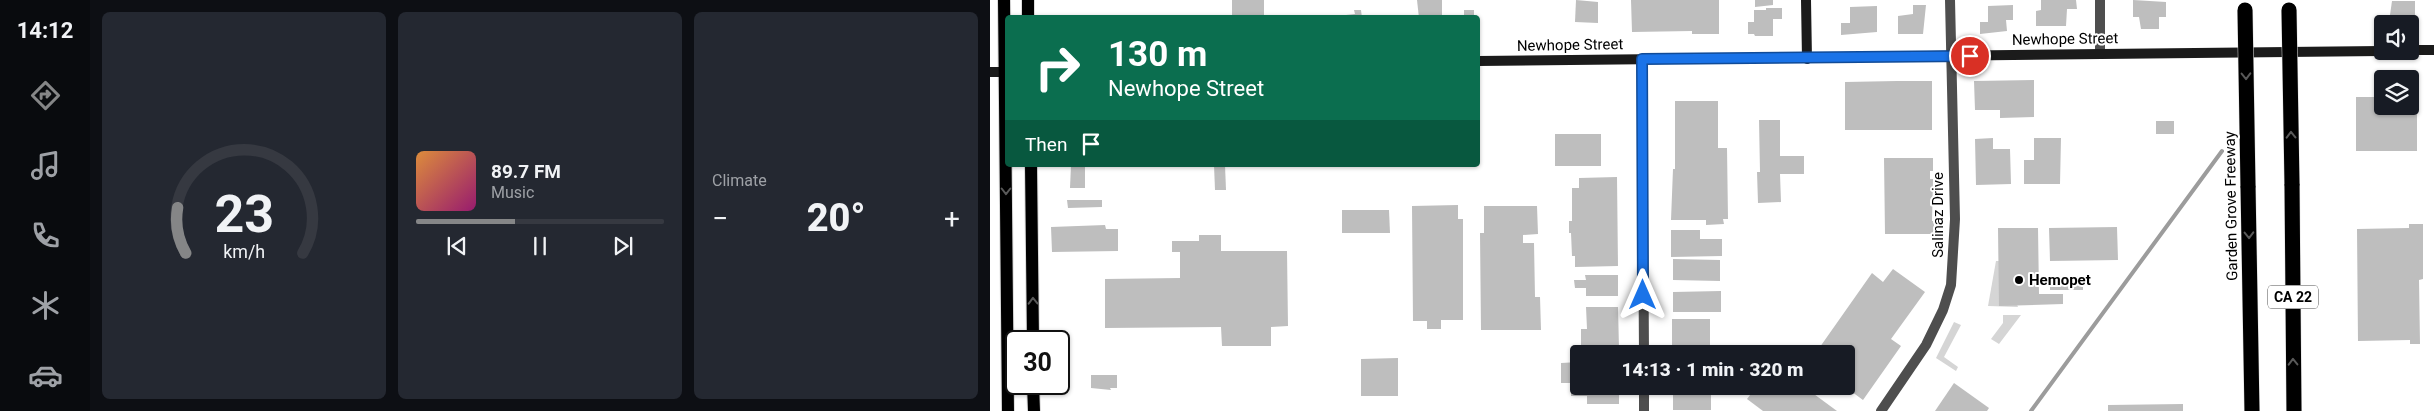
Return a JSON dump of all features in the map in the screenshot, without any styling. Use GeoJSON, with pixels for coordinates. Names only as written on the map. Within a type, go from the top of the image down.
{"type":"FeatureCollection","features":[{"type":"Feature","properties":{"kind":"highway","name":"Garden Grove Freeway"},"geometry":{"type":"LineString","coordinates":[[2245,5],[2252,411]]}},
{"type":"Feature","properties":{"kind":"highway","name":"CA 22"},"geometry":{"type":"LineString","coordinates":[[2289,5],[2294,411]]}},
{"type":"Feature","properties":{"kind":"main road"},"geometry":{"type":"LineString","coordinates":[[1004,0],[1005,36]]}},
{"type":"Feature","properties":{"kind":"main road"},"geometry":{"type":"LineString","coordinates":[[1028,0],[1028,15]]}},
{"type":"Feature","properties":{"kind":"main road"},"geometry":{"type":"LineString","coordinates":[[1007,167],[1008,411]]}},
{"type":"Feature","properties":{"kind":"main road"},"geometry":{"type":"LineString","coordinates":[[1031,167],[1033,330]]}},
{"type":"Feature","properties":{"kind":"main road"},"geometry":{"type":"LineString","coordinates":[[1033,395],[1034,411]]}},
{"type":"Feature","properties":{"kind":"street"},"geometry":{"type":"LineString","coordinates":[[1806,0],[1807,59]]}},
{"type":"Feature","properties":{"kind":"street","name":"Salinaz Drive"},"geometry":{"type":"LineString","coordinates":[[1881,411],[1926,345],[1940,319],[1950,285],[1955,240],[1950,0]]}},
{"type":"Feature","properties":{"kind":"street"},"geometry":{"type":"LineString","coordinates":[[2100,0],[2100,53]]}},
{"type":"Feature","properties":{"kind":"street","name":"Newhope Street"},"geometry":{"type":"LineString","coordinates":[[1480,61],[1807,59],[2374,50]]}},
{"type":"Feature","properties":{"kind":"street"},"geometry":{"type":"LineString","coordinates":[[2419,50],[2434,50]]}},
{"type":"Feature","properties":{"kind":"street"},"geometry":{"type":"LineString","coordinates":[[1642,59],[1644,345]]}},
{"type":"Feature","properties":{"kind":"street"},"geometry":{"type":"LineString","coordinates":[[990,72],[1005,72]]}},
{"type":"Feature","properties":{"kind":"street"},"geometry":{"type":"LineString","coordinates":[[1644,395],[1644,411]]}},
{"type":"Feature","properties":{"kind":"shaded area"},"geometry":{"type":"Polygon","coordinates":[[[1996,261],[1999,261],[2018,307],[1988,306],[1996,261]]]}},
{"type":"Feature","properties":{"kind":"shaded area"},"geometry":{"type":"Polygon","coordinates":[[[2003,315],[2021,315],[1999,344],[1991,339],[2003,323],[2003,315]]]}},
{"type":"Feature","properties":{"kind":"shaded area"},"geometry":{"type":"Polygon","coordinates":[[[1954,322],[1961,325],[1944,357],[1958,367],[1956,371],[1936,358],[1954,322]]]}},
{"type":"Feature","properties":{"kind":"building"},"geometry":{"type":"Polygon","coordinates":[[[1232,0],[1264,0],[1264,15],[1232,15],[1232,0]]]}},
{"type":"Feature","properties":{"kind":"building"},"geometry":{"type":"Polygon","coordinates":[[[1417,0],[1442,0],[1442,15],[1419,15],[1417,0]]]}},
{"type":"Feature","properties":{"kind":"building"},"geometry":{"type":"Polygon","coordinates":[[[1576,0],[1598,2],[1598,23],[1575,22],[1576,0]]]}},
{"type":"Feature","properties":{"kind":"building"},"geometry":{"type":"Polygon","coordinates":[[[1631,0],[1719,0],[1719,34],[1692,34],[1692,31],[1632,32],[1631,0]]]}},
{"type":"Feature","properties":{"kind":"building"},"geometry":{"type":"Polygon","coordinates":[[[1755,0],[1773,0],[1773,5],[1755,7],[1755,0]]]}},
{"type":"Feature","properties":{"kind":"building"},"geometry":{"type":"Polygon","coordinates":[[[2041,0],[2076,0],[2077,9],[2067,9],[2066,26],[2036,26],[2036,11],[2041,10],[2041,0]]]}},
{"type":"Feature","properties":{"kind":"building"},"geometry":{"type":"Polygon","coordinates":[[[2133,0],[2166,2],[2166,17],[2159,17],[2159,29],[2141,29],[2139,17],[2133,17],[2133,0]]]}},
{"type":"Feature","properties":{"kind":"building"},"geometry":{"type":"Polygon","coordinates":[[[2392,1],[2415,1],[2415,15],[2390,15],[2392,1]]]}},
{"type":"Feature","properties":{"kind":"building"},"geometry":{"type":"Polygon","coordinates":[[[1913,5],[1926,5],[1923,34],[1898,34],[1898,16],[1913,14],[1913,5]]]}},
{"type":"Feature","properties":{"kind":"building"},"geometry":{"type":"Polygon","coordinates":[[[2013,5],[2013,20],[2006,20],[2007,31],[1980,34],[1980,22],[1988,22],[1988,6],[2013,5]]]}},
{"type":"Feature","properties":{"kind":"building"},"geometry":{"type":"Polygon","coordinates":[[[1877,6],[1877,32],[1841,35],[1841,23],[1850,23],[1850,7],[1877,6]]]}},
{"type":"Feature","properties":{"kind":"building"},"geometry":{"type":"Polygon","coordinates":[[[1766,8],[1782,8],[1782,19],[1773,19],[1773,36],[1748,34],[1748,22],[1754,22],[1754,10],[1766,10],[1766,8]]]}},
{"type":"Feature","properties":{"kind":"building"},"geometry":{"type":"Polygon","coordinates":[[[1354,10],[1361,10],[1362,15],[1346,15],[1355,14],[1354,10]]]}},
{"type":"Feature","properties":{"kind":"building"},"geometry":{"type":"Polygon","coordinates":[[[1464,10],[1474,10],[1474,15],[1464,15],[1464,10]]]}},
{"type":"Feature","properties":{"kind":"building"},"geometry":{"type":"Polygon","coordinates":[[[2034,80],[2034,117],[2000,118],[2000,110],[1975,110],[1974,81],[2034,80]]]}},
{"type":"Feature","properties":{"kind":"building"},"geometry":{"type":"Polygon","coordinates":[[[1932,81],[1932,130],[1845,130],[1845,82],[1932,81]]]}},
{"type":"Feature","properties":{"kind":"building"},"geometry":{"type":"Polygon","coordinates":[[[2356,97],[2374,97],[2374,115],[2417,115],[2417,151],[2356,151],[2356,97]]]}},
{"type":"Feature","properties":{"kind":"building"},"geometry":{"type":"Polygon","coordinates":[[[1675,101],[1718,101],[1718,148],[1727,148],[1728,219],[1723,219],[1724,224],[1706,225],[1706,220],[1671,220],[1673,169],[1675,169],[1675,101]]]}},
{"type":"Feature","properties":{"kind":"building"},"geometry":{"type":"Polygon","coordinates":[[[1759,120],[1780,120],[1780,156],[1804,156],[1804,174],[1780,174],[1781,202],[1758,203],[1757,172],[1760,172],[1759,120]]]}},
{"type":"Feature","properties":{"kind":"building"},"geometry":{"type":"Polygon","coordinates":[[[2156,121],[2174,121],[2174,134],[2156,134],[2156,121]]]}},
{"type":"Feature","properties":{"kind":"building"},"geometry":{"type":"Polygon","coordinates":[[[1555,134],[1601,134],[1601,166],[1555,166],[1555,134]]]}},
{"type":"Feature","properties":{"kind":"building"},"geometry":{"type":"Polygon","coordinates":[[[1993,138],[1993,149],[2010,149],[2011,184],[1976,185],[1975,139],[1993,138]]]}},
{"type":"Feature","properties":{"kind":"building"},"geometry":{"type":"Polygon","coordinates":[[[2034,138],[2061,138],[2060,184],[2024,184],[2024,160],[2034,160],[2034,138]]]}},
{"type":"Feature","properties":{"kind":"building"},"geometry":{"type":"Polygon","coordinates":[[[1884,158],[1933,158],[1933,171],[1930,171],[1930,179],[1933,179],[1932,221],[1934,221],[1934,234],[1885,234],[1884,158]]]}},
{"type":"Feature","properties":{"kind":"building"},"geometry":{"type":"Polygon","coordinates":[[[1071,167],[1085,167],[1085,188],[1070,188],[1071,167]]]}},
{"type":"Feature","properties":{"kind":"building"},"geometry":{"type":"Polygon","coordinates":[[[1214,167],[1225,167],[1226,190],[1215,190],[1214,167]]]}},
{"type":"Feature","properties":{"kind":"building"},"geometry":{"type":"Polygon","coordinates":[[[1617,177],[1618,266],[1575,267],[1575,256],[1572,256],[1571,233],[1569,233],[1569,221],[1572,221],[1572,188],[1579,188],[1579,178],[1617,177]]]}},
{"type":"Feature","properties":{"kind":"building"},"geometry":{"type":"Polygon","coordinates":[[[1067,200],[1102,200],[1102,207],[1068,208],[1067,200]]]}},
{"type":"Feature","properties":{"kind":"building"},"geometry":{"type":"Polygon","coordinates":[[[1458,205],[1458,219],[1463,219],[1463,320],[1441,320],[1441,329],[1427,329],[1427,321],[1413,321],[1412,206],[1458,205]]]}},
{"type":"Feature","properties":{"kind":"building"},"geometry":{"type":"Polygon","coordinates":[[[1484,206],[1537,206],[1538,234],[1523,235],[1523,243],[1534,243],[1535,297],[1540,297],[1541,330],[1481,330],[1480,233],[1484,233],[1484,206]]]}},
{"type":"Feature","properties":{"kind":"building"},"geometry":{"type":"Polygon","coordinates":[[[1342,210],[1389,210],[1390,233],[1342,233],[1342,210]]]}},
{"type":"Feature","properties":{"kind":"building"},"geometry":{"type":"Polygon","coordinates":[[[2409,224],[2423,224],[2423,279],[2419,280],[2420,344],[2410,344],[2410,340],[2358,341],[2357,229],[2409,228],[2409,224]]]}},
{"type":"Feature","properties":{"kind":"building"},"geometry":{"type":"Polygon","coordinates":[[[1105,225],[1106,229],[1118,229],[1118,251],[1052,252],[1051,227],[1105,225]]]}},
{"type":"Feature","properties":{"kind":"building"},"geometry":{"type":"Polygon","coordinates":[[[2117,227],[2118,260],[2050,261],[2049,228],[2117,227]]]}},
{"type":"Feature","properties":{"kind":"building","name":"Hemopet"},"geometry":{"type":"Polygon","coordinates":[[[1998,228],[2038,228],[2039,294],[2063,294],[2063,304],[1999,306],[1998,228]]]}},
{"type":"Feature","properties":{"kind":"building"},"geometry":{"type":"Polygon","coordinates":[[[1671,230],[1700,230],[1700,239],[1722,239],[1722,256],[1671,257],[1671,230]]]}},
{"type":"Feature","properties":{"kind":"building"},"geometry":{"type":"Polygon","coordinates":[[[1199,235],[1221,235],[1221,251],[1287,251],[1288,326],[1271,327],[1271,346],[1222,346],[1221,327],[1105,328],[1105,279],[1180,278],[1180,252],[1172,252],[1172,241],[1199,241],[1199,235]]]}},
{"type":"Feature","properties":{"kind":"building"},"geometry":{"type":"Polygon","coordinates":[[[1673,259],[1720,260],[1720,281],[1673,280],[1673,259]]]}},
{"type":"Feature","properties":{"kind":"building"},"geometry":{"type":"Polygon","coordinates":[[[1893,269],[1925,292],[1891,339],[1901,346],[1863,400],[1855,394],[1855,345],[1821,345],[1872,273],[1883,282],[1893,269]]]}},
{"type":"Feature","properties":{"kind":"building"},"geometry":{"type":"Polygon","coordinates":[[[1585,275],[1618,275],[1618,296],[1586,296],[1586,288],[1575,288],[1574,280],[1586,280],[1585,275]]]}},
{"type":"Feature","properties":{"kind":"building"},"geometry":{"type":"Polygon","coordinates":[[[2083,276],[2083,290],[2050,290],[2050,277],[2083,276]]]}},
{"type":"Feature","properties":{"kind":"building"},"geometry":{"type":"Polygon","coordinates":[[[1721,291],[1721,312],[1673,312],[1673,292],[1721,291]]]}},
{"type":"Feature","properties":{"kind":"building"},"geometry":{"type":"Polygon","coordinates":[[[1586,307],[1618,307],[1619,345],[1581,345],[1581,329],[1587,329],[1586,307]]]}},
{"type":"Feature","properties":{"kind":"building"},"geometry":{"type":"Polygon","coordinates":[[[1672,319],[1710,319],[1710,345],[1672,345],[1672,319]]]}},
{"type":"Feature","properties":{"kind":"building"},"geometry":{"type":"Polygon","coordinates":[[[1398,358],[1398,396],[1361,396],[1361,359],[1398,358]]]}},
{"type":"Feature","properties":{"kind":"building"},"geometry":{"type":"Polygon","coordinates":[[[1570,362],[1570,383],[1561,383],[1561,363],[1570,362]]]}},
{"type":"Feature","properties":{"kind":"building"},"geometry":{"type":"Polygon","coordinates":[[[1091,375],[1117,375],[1117,388],[1110,388],[1111,390],[1091,388],[1091,375]]]}},
{"type":"Feature","properties":{"kind":"building"},"geometry":{"type":"Polygon","coordinates":[[[1954,383],[1989,408],[1987,411],[1935,411],[1954,383]]]}},
{"type":"Feature","properties":{"kind":"building"},"geometry":{"type":"Polygon","coordinates":[[[1619,395],[1619,404],[1587,404],[1587,396],[1571,396],[1619,395]]]}},
{"type":"Feature","properties":{"kind":"building"},"geometry":{"type":"Polygon","coordinates":[[[1673,395],[1711,395],[1711,410],[1673,410],[1673,395]]]}},
{"type":"Feature","properties":{"kind":"building"},"geometry":{"type":"Polygon","coordinates":[[[1750,395],[1815,395],[1837,411],[1763,411],[1747,399],[1750,395]]]}},
{"type":"Feature","properties":{"kind":"building"},"geometry":{"type":"Polygon","coordinates":[[[2183,404],[2183,411],[2108,411],[2108,405],[2183,404]]]}},
{"type":"Feature","properties":{"kind":"waterway"},"geometry":{"type":"LineString","coordinates":[[2031,411],[2222,151]]}},
{"type":"Feature","properties":{"kind":"place","name":"Hemopet"},"geometry":{"type":"Point","coordinates":[2019,280]}},
{"type":"Feature","properties":{"kind":"route"},"geometry":{"type":"LineString","coordinates":[[1643,295],[1642,59],[1807,59],[1970,56]]}}]}
